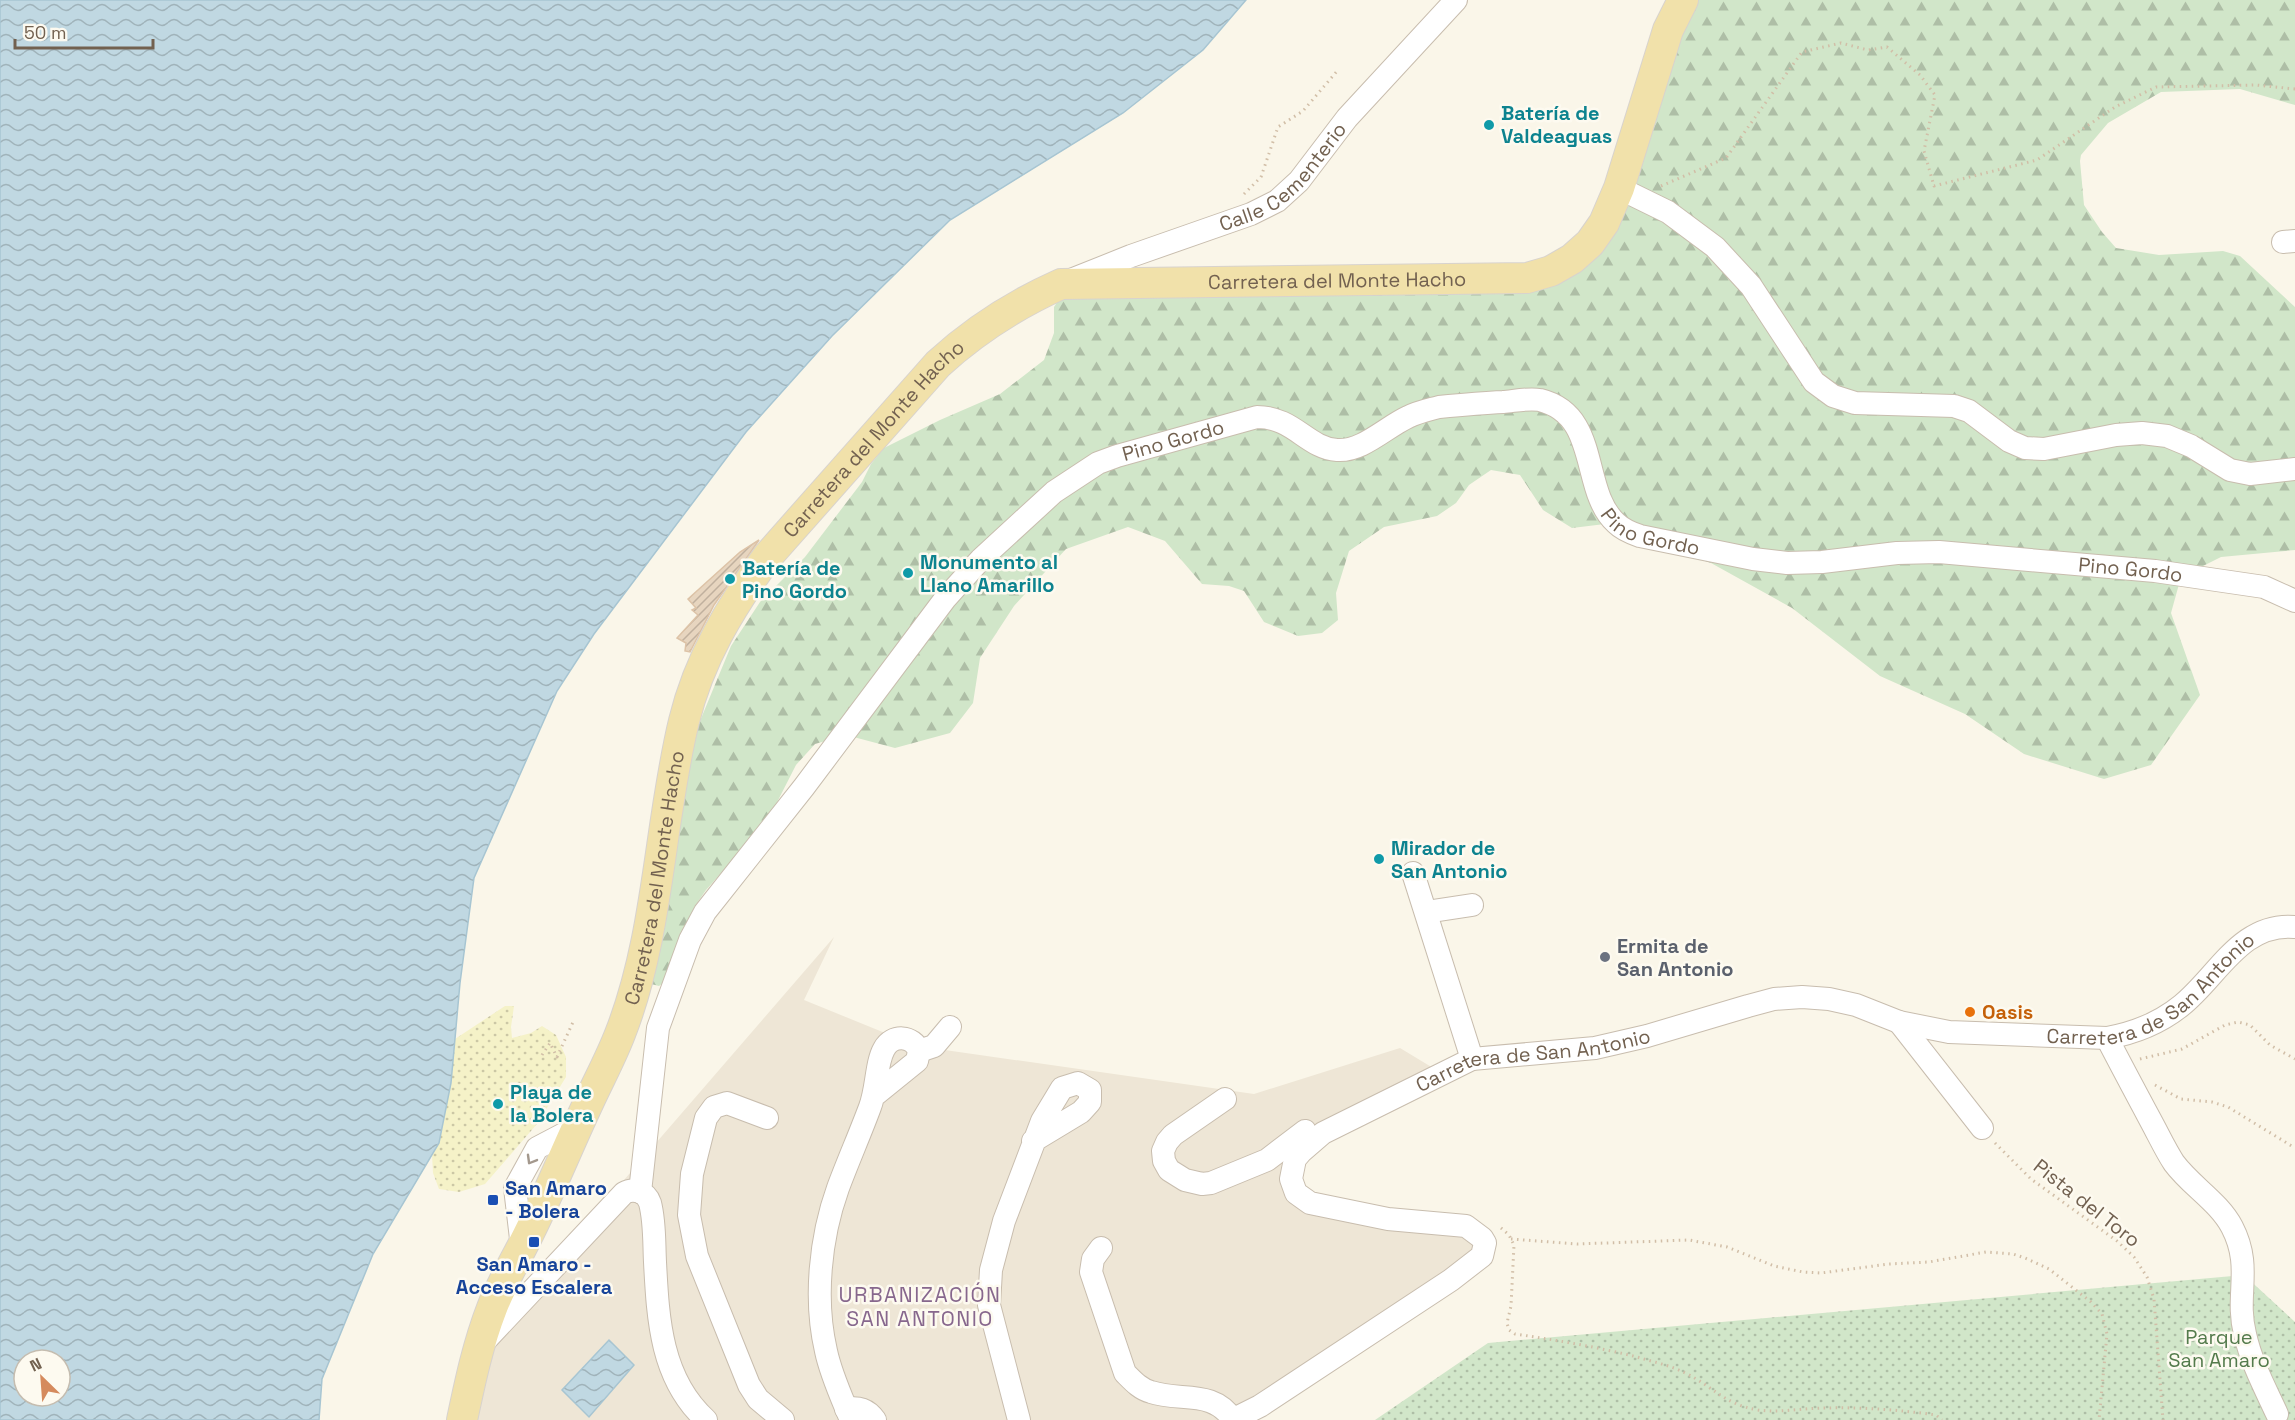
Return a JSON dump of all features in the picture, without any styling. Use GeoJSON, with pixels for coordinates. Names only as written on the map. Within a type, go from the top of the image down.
{"type":"FeatureCollection","features":[{"type":"Feature","properties":{"kind":"main road","name":"Carretera del Monte Hacho"},"geometry":{"type":"LineString","coordinates":[[462,1420],[477,1350],[492,1306],[620,1034],[637,979],[684,719],[705,657],[745,587],[768,556],[938,364],[965,339],[995,318],[1027,299],[1061,284],[1527,278],[1551,272],[1572,260],[1590,243],[1627,192],[1668,30],[1683,0]]}},
{"type":"Feature","properties":{"kind":"street","name":"Calle Cementerio"},"geometry":{"type":"LineString","coordinates":[[1061,284],[1131,256],[1251,214],[1276,201],[1299,181],[1347,118],[1456,0]]}},
{"type":"Feature","properties":{"kind":"street"},"geometry":{"type":"LineString","coordinates":[[1627,192],[1668,212],[1715,246],[1751,286],[1814,382],[1833,396],[1855,404],[1954,406],[1969,411],[2009,441],[2025,448],[2044,449],[2116,435],[2142,433],[2167,436],[2191,446],[2230,470],[2250,474],[2295,469]]}},
{"type":"Feature","properties":{"kind":"street","name":"Pino Gordo"},"geometry":{"type":"LineString","coordinates":[[640,1192],[658,1028],[690,940],[705,912],[804,787],[945,599],[981,559],[1047,499],[1098,463],[1136,449],[1257,417],[1281,420],[1326,448],[1339,451],[1353,448],[1394,424],[1423,411],[1439,407],[1537,399],[1554,405],[1569,416],[1579,431],[1606,510],[1614,522],[1626,531],[1640,536],[1753,559],[1787,563],[1822,562],[1898,553],[1939,552],[2155,571],[2264,587],[2295,601]]}},
{"type":"Feature","properties":{"kind":"street"},"geometry":{"type":"LineString","coordinates":[[1413,873],[1472,1059]]}},
{"type":"Feature","properties":{"kind":"street"},"geometry":{"type":"LineString","coordinates":[[1426,912],[1472,905]]}},
{"type":"Feature","properties":{"kind":"street","name":"Carretera de San Antonio"},"geometry":{"type":"LineString","coordinates":[[1232,1420],[1260,1406],[1451,1280],[1474,1263],[1484,1250],[1485,1243],[1482,1238],[1466,1226],[1388,1219],[1310,1203],[1303,1199],[1293,1186],[1292,1167],[1301,1152],[1323,1133],[1472,1059],[1595,1048],[1647,1036],[1774,999],[1802,997],[1829,999],[1856,1005],[1899,1022],[1949,1032],[2107,1038],[2128,1034],[2166,1017],[2199,989],[2238,946],[2254,936],[2271,929],[2295,927]]}},
{"type":"Feature","properties":{"kind":"street"},"geometry":{"type":"LineString","coordinates":[[1899,1022],[1982,1128]]}},
{"type":"Feature","properties":{"kind":"street"},"geometry":{"type":"LineString","coordinates":[[919,1051],[934,1046],[950,1027]]}},
{"type":"Feature","properties":{"kind":"street"},"geometry":{"type":"LineString","coordinates":[[875,1095],[917,1061],[919,1051],[912,1041],[906,1038],[890,1042],[881,1057],[875,1095],[838,1190],[828,1225],[820,1285],[820,1307],[826,1352],[849,1415],[856,1407],[864,1409],[875,1420]]}},
{"type":"Feature","properties":{"kind":"street"},"geometry":{"type":"LineString","coordinates":[[2107,1038],[2172,1160],[2231,1225],[2243,1254],[2244,1333],[2256,1368],[2277,1414]]}},
{"type":"Feature","properties":{"kind":"street"},"geometry":{"type":"LineString","coordinates":[[1225,1099],[1173,1135],[1167,1142],[1163,1151],[1164,1161],[1169,1170],[1177,1176],[1193,1183],[1211,1183],[1267,1160],[1308,1130],[1323,1133]]}},
{"type":"Feature","properties":{"kind":"street"},"geometry":{"type":"LineString","coordinates":[[767,1118],[727,1103],[720,1104],[709,1112],[692,1174],[689,1215],[697,1256],[749,1385],[758,1399],[783,1420]]}},
{"type":"Feature","properties":{"kind":"street"},"geometry":{"type":"LineString","coordinates":[[1019,1420],[989,1305],[989,1287],[991,1270],[1004,1221],[1033,1141]]}},
{"type":"Feature","properties":{"kind":"street"},"geometry":{"type":"LineString","coordinates":[[477,1350],[624,1192],[634,1190],[640,1192],[650,1203],[660,1333],[666,1357],[675,1379],[688,1400],[706,1420]]}},
{"type":"Feature","properties":{"kind":"street"},"geometry":{"type":"LineString","coordinates":[[1101,1248],[1093,1259],[1091,1272],[1125,1373],[1137,1385],[1152,1393],[1214,1402],[1228,1412],[1232,1420]]}},
{"type":"Feature","properties":{"kind":"path"},"geometry":{"type":"LineString","coordinates":[[1627,192],[1726,158],[1802,52],[1841,43],[1868,50],[1887,47],[1920,75],[1935,95],[1924,151],[1934,186],[2037,160],[2115,107],[2156,87],[2256,85],[2295,89]]}},
{"type":"Feature","properties":{"kind":"path"},"geometry":{"type":"LineString","coordinates":[[1238,199],[1261,177],[1278,127],[1303,111],[1338,70]]}},
{"type":"Feature","properties":{"kind":"path"},"geometry":{"type":"LineString","coordinates":[[542,1055],[550,1043],[557,1057],[574,1020]]}},
{"type":"Feature","properties":{"kind":"path"},"geometry":{"type":"LineString","coordinates":[[2120,1064],[2182,1049],[2225,1025],[2238,1022],[2250,1025],[2270,1046],[2295,1059]]}},
{"type":"Feature","properties":{"kind":"path"},"geometry":{"type":"LineString","coordinates":[[2153,1083],[2181,1099],[2212,1102],[2228,1107],[2295,1148]]}},
{"type":"Feature","properties":{"kind":"path","name":"Pista del Toro"},"geometry":{"type":"LineString","coordinates":[[1982,1128],[2031,1179],[2134,1257],[2147,1277],[2154,1299],[2163,1420]]}},
{"type":"Feature","properties":{"kind":"path"},"geometry":{"type":"LineString","coordinates":[[1494,1226],[1501,1228],[1509,1235],[1514,1245],[1511,1306],[1507,1323],[1509,1330],[1515,1334],[1601,1348],[1660,1364],[1686,1373],[1720,1397],[1757,1410],[1874,1408],[1936,1415],[1942,1420]]}},
{"type":"Feature","properties":{"kind":"path"},"geometry":{"type":"LineString","coordinates":[[1511,1239],[1577,1244],[1689,1240],[1727,1247],[1774,1266],[1821,1273],[1889,1264],[1929,1262],[1986,1252],[2025,1258],[2049,1269],[2091,1302],[2102,1314],[2107,1334],[2099,1420]]}},
{"type":"Feature","properties":{"kind":"shaded area"},"geometry":{"type":"Polygon","coordinates":[[[834,937],[804,1000],[917,1046],[1254,1094],[1400,1048],[1443,1074],[1301,1152],[1296,1193],[1437,1224],[1485,1243],[1231,1420],[462,1420],[477,1350],[834,937]]]}},
{"type":"Feature","properties":{"kind":"green space"},"geometry":{"type":"Polygon","coordinates":[[[1697,0],[2295,0],[2295,105],[2240,89],[2161,92],[2108,123],[2081,155],[2084,205],[2116,248],[2159,255],[2223,251],[2240,256],[2295,307],[2295,550],[2221,557],[2181,577],[2171,613],[2200,695],[2151,765],[2104,779],[2024,754],[1965,714],[1880,676],[1792,608],[1711,563],[1623,533],[1605,524],[1572,528],[1543,510],[1520,475],[1491,470],[1469,485],[1456,503],[1437,516],[1384,527],[1349,551],[1336,593],[1338,620],[1322,633],[1298,636],[1264,622],[1244,591],[1229,586],[1202,584],[1165,541],[1128,527],[1066,549],[1014,606],[980,658],[973,703],[950,733],[895,748],[846,735],[815,744],[796,765],[768,820],[706,890],[695,906],[663,983],[659,986],[647,983],[683,762],[731,646],[760,602],[805,557],[862,482],[871,464],[884,448],[1000,394],[1044,360],[1054,333],[1054,307],[1065,290],[1536,264],[1579,240],[1656,93],[1697,0]]]}},
{"type":"Feature","properties":{"kind":"green space","name":"Parque San Amaro"},"geometry":{"type":"Polygon","coordinates":[[[2244,1275],[2295,1322],[2295,1420],[1375,1420],[1488,1343],[2244,1275]]]}},
{"type":"Feature","properties":{"kind":"sand","name":"Playa de la Bolera"},"geometry":{"type":"Polygon","coordinates":[[[505,1006],[514,1006],[512,1038],[531,1033],[542,1026],[556,1035],[566,1057],[566,1077],[537,1124],[485,1184],[459,1192],[439,1189],[433,1173],[432,1155],[439,1143],[451,1083],[455,1039],[505,1006]]]}},
{"type":"Feature","properties":{"kind":"water"},"geometry":{"type":"Polygon","coordinates":[[[0,0],[1246,0],[1203,50],[1123,113],[950,220],[832,336],[746,432],[594,634],[557,691],[474,878],[460,983],[451,1083],[439,1143],[373,1254],[322,1379],[319,1420],[0,1420],[0,0]]]}},
{"type":"Feature","properties":{"kind":"water"},"geometry":{"type":"Polygon","coordinates":[[[609,1340],[634,1365],[589,1417],[562,1390],[609,1340]]]}},
{"type":"Feature","properties":{"kind":"building"},"geometry":{"type":"Polygon","coordinates":[[[759,540],[714,605],[690,652],[685,651],[686,643],[677,638],[698,615],[692,610],[696,608],[688,599],[740,552],[759,540]]]}},
{"type":"Feature","properties":{"kind":"place","name":"Batería de Valdeaguas"},"geometry":{"type":"Point","coordinates":[1489,125]}},
{"type":"Feature","properties":{"kind":"place","name":"Monumento al Llano Amarillo"},"geometry":{"type":"Point","coordinates":[908,573]}},
{"type":"Feature","properties":{"kind":"place","name":"Batería de Pino Gordo"},"geometry":{"type":"Point","coordinates":[730,579]}},
{"type":"Feature","properties":{"kind":"place","name":"Mirador de San Antonio"},"geometry":{"type":"Point","coordinates":[1379,859]}},
{"type":"Feature","properties":{"kind":"place","name":"Ermita de San Antonio"},"geometry":{"type":"Point","coordinates":[1605,957]}},
{"type":"Feature","properties":{"kind":"place","name":"Oasis"},"geometry":{"type":"Point","coordinates":[1970,1012]}},
{"type":"Feature","properties":{"kind":"place","name":"Playa de la Bolera"},"geometry":{"type":"Point","coordinates":[498,1104]}},
{"type":"Feature","properties":{"kind":"place","name":"San Amaro - Bolera"},"geometry":{"type":"Point","coordinates":[493,1200]}},
{"type":"Feature","properties":{"kind":"place","name":"San Amaro - Acceso Escalera"},"geometry":{"type":"Point","coordinates":[534,1242]}},
{"type":"Feature","properties":{"kind":"district","name":"URBANIZACIÓN SAN ANTONIO"},"geometry":{"type":"Point","coordinates":[920,1306]}}]}
